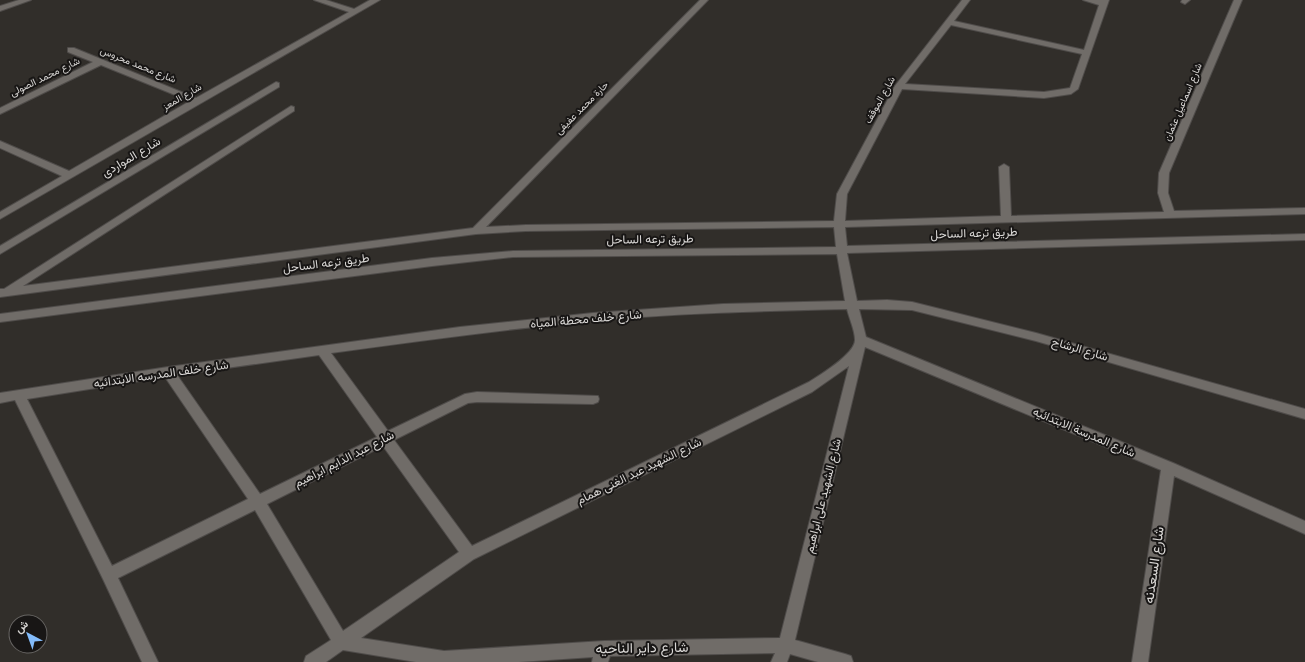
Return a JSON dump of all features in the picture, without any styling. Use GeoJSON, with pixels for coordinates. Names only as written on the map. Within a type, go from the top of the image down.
{"type":"FeatureCollection","features":[{"type":"Feature","properties":{"kind":"street"},"geometry":{"type":"LineString","coordinates":[[0,9],[27,0]]}},
{"type":"Feature","properties":{"kind":"street"},"geometry":{"type":"LineString","coordinates":[[318,0],[356,12]]}},
{"type":"Feature","properties":{"kind":"street","name":"شارع المعز"},"geometry":{"type":"LineString","coordinates":[[0,216],[197,101],[376,0]]}},
{"type":"Feature","properties":{"kind":"street","name":"حارة محمد عفيفى"},"geometry":{"type":"LineString","coordinates":[[476,232],[704,0]]}},
{"type":"Feature","properties":{"kind":"street","name":"شارع الموقف"},"geometry":{"type":"LineString","coordinates":[[840,224],[839,206],[842,194],[899,86],[966,0]]}},
{"type":"Feature","properties":{"kind":"street"},"geometry":{"type":"LineString","coordinates":[[899,86],[1044,95],[1058,94],[1074,89],[1104,2],[1087,0]]}},
{"type":"Feature","properties":{"kind":"street","name":"شارع اسماعيل عثمان"},"geometry":{"type":"LineString","coordinates":[[1170,215],[1163,193],[1164,173],[1238,0]]}},
{"type":"Feature","properties":{"kind":"street"},"geometry":{"type":"LineString","coordinates":[[948,22],[1087,53]]}},
{"type":"Feature","properties":{"kind":"street","name":"شارع محمد محروس"},"geometry":{"type":"LineString","coordinates":[[70,50],[197,101]]}},
{"type":"Feature","properties":{"kind":"street","name":"شارع محمد الصولى"},"geometry":{"type":"LineString","coordinates":[[0,111],[100,62]]}},
{"type":"Feature","properties":{"kind":"street","name":"شارع المواردى"},"geometry":{"type":"LineString","coordinates":[[0,251],[276,85]]}},
{"type":"Feature","properties":{"kind":"street"},"geometry":{"type":"LineString","coordinates":[[2,294],[291,109]]}},
{"type":"Feature","properties":{"kind":"street"},"geometry":{"type":"LineString","coordinates":[[0,144],[69,175]]}},
{"type":"Feature","properties":{"kind":"street","name":"طريق ترعه الساحل"},"geometry":{"type":"LineString","coordinates":[[1004,167],[1006,220]]}},
{"type":"Feature","properties":{"kind":"street"},"geometry":{"type":"LineString","coordinates":[[0,206],[10,210]]}},
{"type":"Feature","properties":{"kind":"street","name":"طريق ترعه الساحل"},"geometry":{"type":"LineString","coordinates":[[2,294],[476,232],[548,227],[840,224],[1305,211]]}},
{"type":"Feature","properties":{"kind":"street"},"geometry":{"type":"LineString","coordinates":[[840,224],[842,250],[851,304],[860,344]]}},
{"type":"Feature","properties":{"kind":"street","name":"طريق ترعه الساحل"},"geometry":{"type":"LineString","coordinates":[[0,318],[432,262],[507,255],[842,250],[1305,237]]}},
{"type":"Feature","properties":{"kind":"street","name":"شارع خلف محطة المياه"},"geometry":{"type":"LineString","coordinates":[[323,352],[460,331],[593,317],[723,308],[851,304]]}},
{"type":"Feature","properties":{"kind":"street","name":"شارع الرشاح"},"geometry":{"type":"LineString","coordinates":[[851,304],[912,306],[1036,337],[1305,414]]}},
{"type":"Feature","properties":{"kind":"street","name":"شارع المدرسة الابتدائيه"},"geometry":{"type":"LineString","coordinates":[[860,344],[1168,467],[1305,528]]}},
{"type":"Feature","properties":{"kind":"street","name":"شارع الشهيد عبد الغنى همام"},"geometry":{"type":"LineString","coordinates":[[312,662],[469,554],[807,389],[836,369],[860,344]]}},
{"type":"Feature","properties":{"kind":"street","name":"شارع الشهيد على ابراهيم"},"geometry":{"type":"LineString","coordinates":[[779,662],[786,645],[860,344]]}},
{"type":"Feature","properties":{"kind":"street"},"geometry":{"type":"LineString","coordinates":[[323,352],[469,554]]}},
{"type":"Feature","properties":{"kind":"street","name":"شارع خلف المدرسه الابتدائيه"},"geometry":{"type":"LineString","coordinates":[[0,398],[168,372],[323,352]]}},
{"type":"Feature","properties":{"kind":"street"},"geometry":{"type":"LineString","coordinates":[[168,372],[258,502],[342,642]]}},
{"type":"Feature","properties":{"kind":"street"},"geometry":{"type":"LineString","coordinates":[[18,394],[109,575],[150,662]]}},
{"type":"Feature","properties":{"kind":"street","name":"شارع عبد الدايم ابراهيم"},"geometry":{"type":"LineString","coordinates":[[109,575],[465,399],[477,397],[593,399]]}},
{"type":"Feature","properties":{"kind":"street","name":"شارع السعدنه"},"geometry":{"type":"LineString","coordinates":[[1140,662],[1168,467]]}},
{"type":"Feature","properties":{"kind":"street","name":"شارع داير الناحيه"},"geometry":{"type":"LineString","coordinates":[[342,642],[444,659],[602,655],[786,645],[845,662]]}}]}
